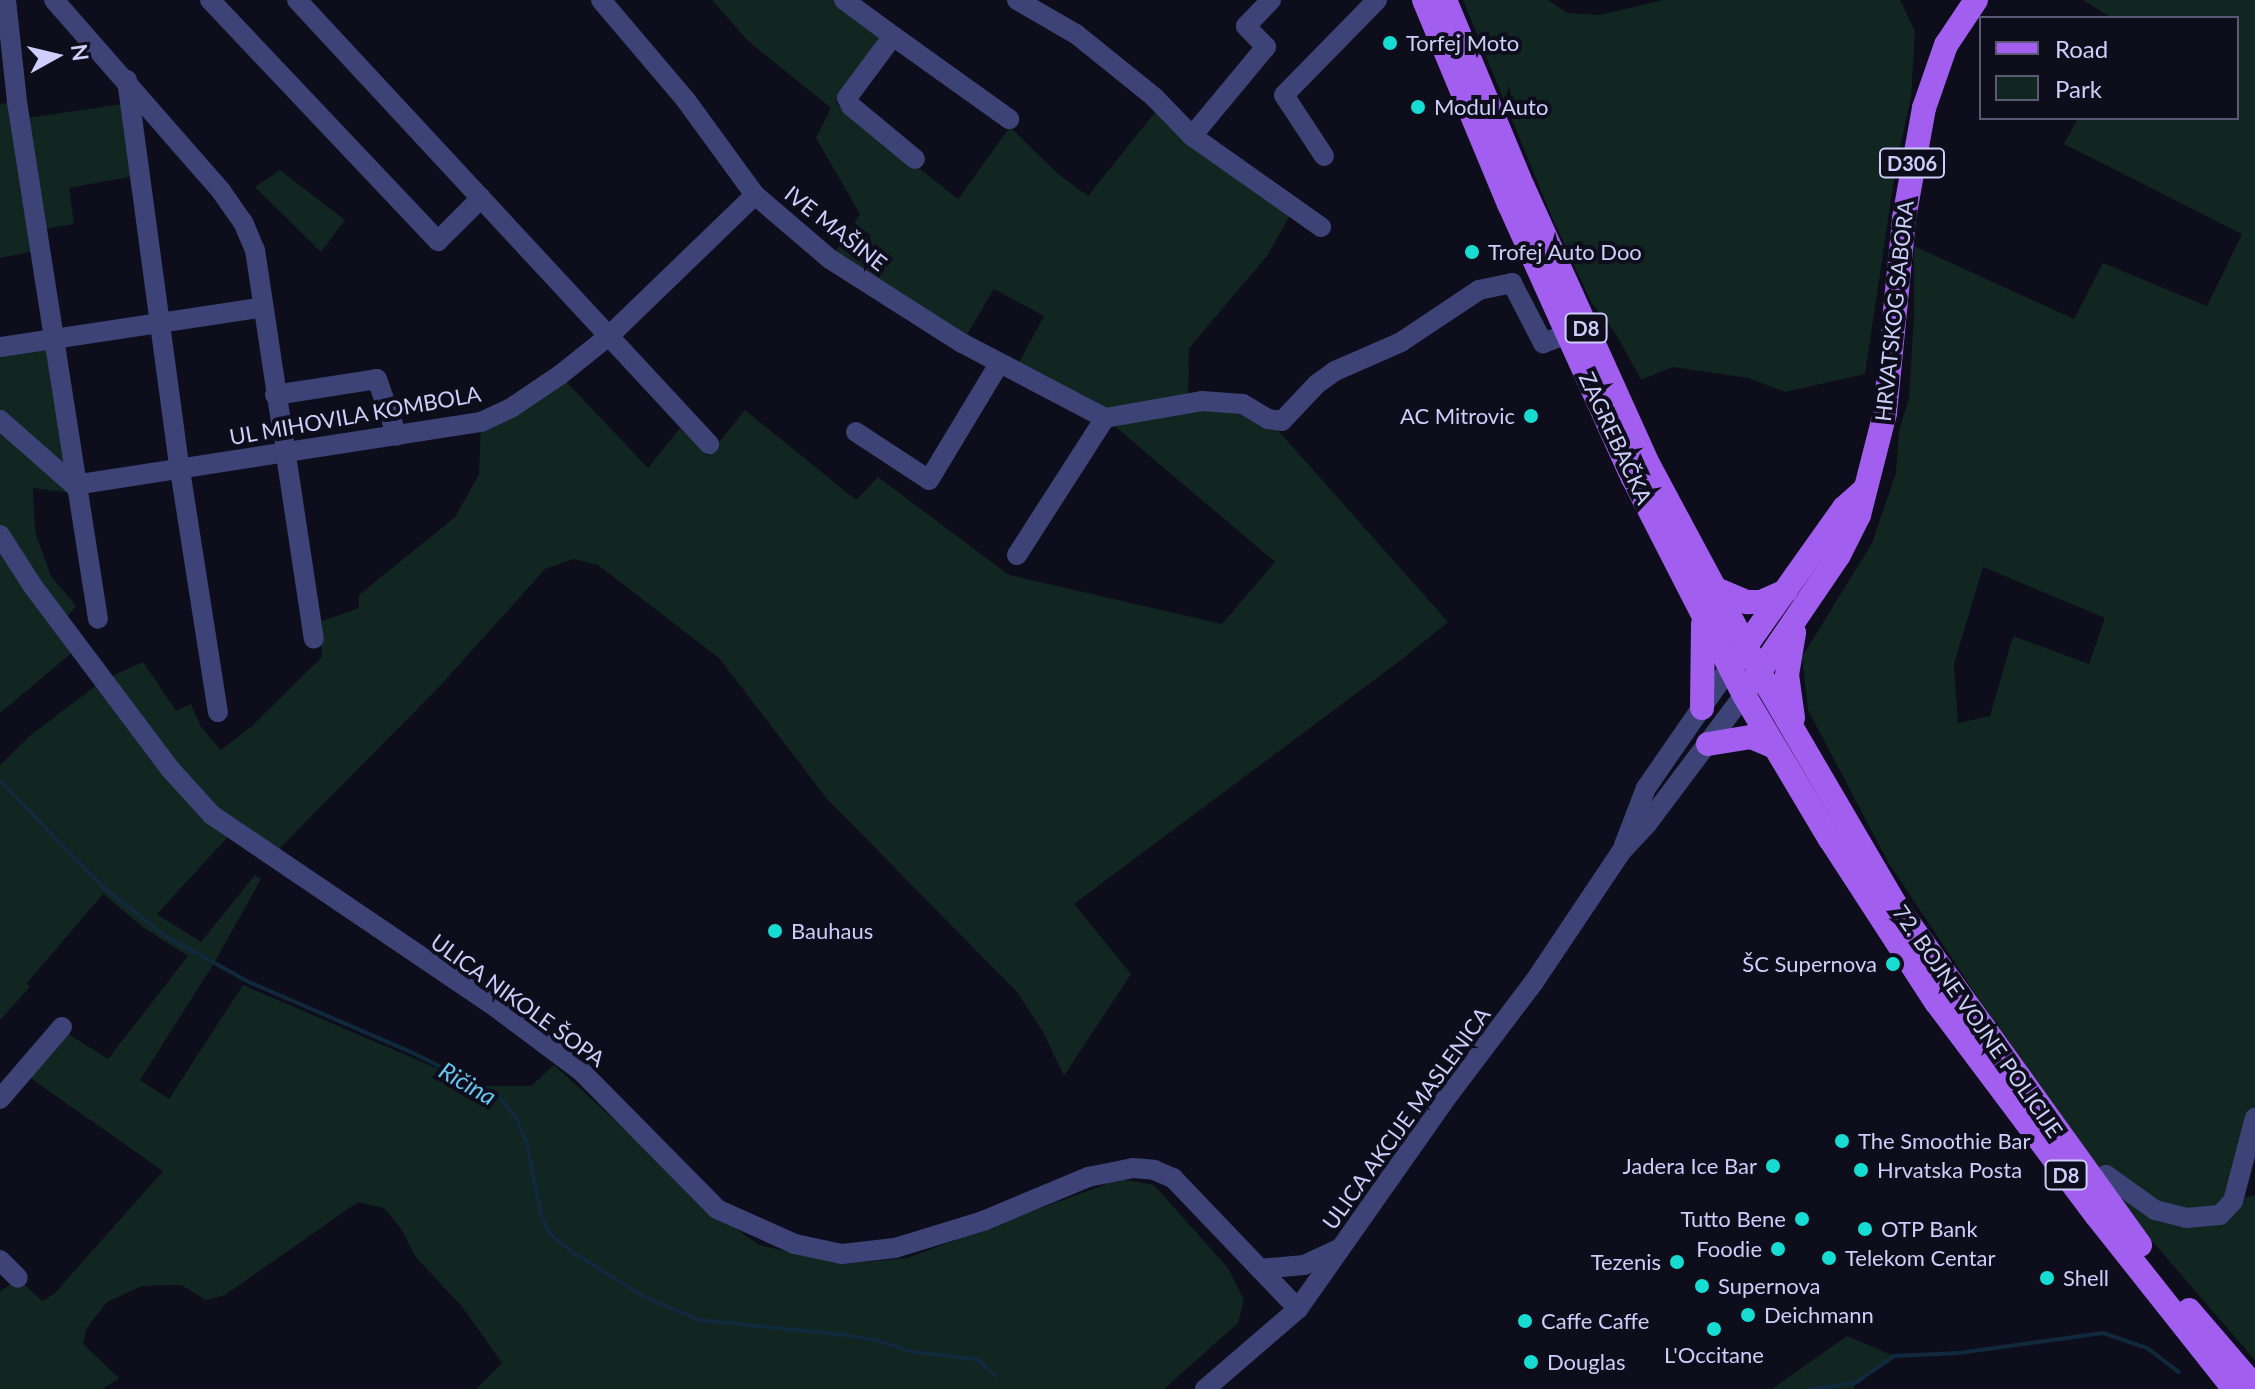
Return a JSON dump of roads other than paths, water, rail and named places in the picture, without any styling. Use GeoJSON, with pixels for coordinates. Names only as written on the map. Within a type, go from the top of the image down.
{"type":"FeatureCollection","features":[{"type":"Feature","properties":{"kind":"main road","name":"ZAGREBAČKA"},"geometry":{"type":"LineString","coordinates":[[1424,0],[1633,478],[1744,695]]}},
{"type":"Feature","properties":{"kind":"main road","name":"ZAGREBAČKA"},"geometry":{"type":"LineString","coordinates":[[1445,0],[1523,187],[1640,447],[1760,673]]}},
{"type":"Feature","properties":{"kind":"main road","name":"HRVATSKOG SABORA"},"geometry":{"type":"LineString","coordinates":[[1744,695],[1798,620],[1851,534],[1885,413],[1904,218],[1924,108],[1946,45],[1976,0]]}},
{"type":"Feature","properties":{"kind":"main road","name":"HRVATSKOG SABORA"},"geometry":{"type":"LineString","coordinates":[[1729,668],[1844,508],[1864,490]]}},
{"type":"Feature","properties":{"kind":"main road"},"geometry":{"type":"LineString","coordinates":[[1716,589],[1747,602],[1773,599],[1788,590]]}},
{"type":"Feature","properties":{"kind":"main road"},"geometry":{"type":"LineString","coordinates":[[1702,708],[1705,665],[1700,641],[1704,618]]}},
{"type":"Feature","properties":{"kind":"main road"},"geometry":{"type":"LineString","coordinates":[[1708,744],[1751,737],[1784,740],[1787,675],[1798,620]]}},
{"type":"Feature","properties":{"kind":"main road","name":"72. BOJNE VOJNE POLICIJE"},"geometry":{"type":"LineString","coordinates":[[1760,673],[1784,740],[1936,1002],[2096,1215],[2234,1389]]}},
{"type":"Feature","properties":{"kind":"main road","name":"72. BOJNE VOJNE POLICIJE"},"geometry":{"type":"LineString","coordinates":[[1744,695],[1784,740],[1895,904],[2092,1181],[2184,1303],[2255,1387]]}},
{"type":"Feature","properties":{"kind":"street"},"geometry":{"type":"LineString","coordinates":[[6,0],[8,103],[55,338],[74,485],[98,619]]}},
{"type":"Feature","properties":{"kind":"street"},"geometry":{"type":"LineString","coordinates":[[54,0],[221,191],[243,222],[255,250],[314,639]]}},
{"type":"Feature","properties":{"kind":"street"},"geometry":{"type":"LineString","coordinates":[[210,0],[438,241],[481,198]]}},
{"type":"Feature","properties":{"kind":"street"},"geometry":{"type":"LineString","coordinates":[[297,0],[709,444]]}},
{"type":"Feature","properties":{"kind":"street","name":"IVE MAŠINE"},"geometry":{"type":"LineString","coordinates":[[601,0],[685,99],[755,195],[830,259],[999,364],[1105,418]]}},
{"type":"Feature","properties":{"kind":"street"},"geometry":{"type":"LineString","coordinates":[[844,0],[1009,119]]}},
{"type":"Feature","properties":{"kind":"street"},"geometry":{"type":"LineString","coordinates":[[1017,0],[1076,34],[1192,136],[1321,227]]}},
{"type":"Feature","properties":{"kind":"street"},"geometry":{"type":"LineString","coordinates":[[1192,136],[1266,47],[1246,26],[1271,0]]}},
{"type":"Feature","properties":{"kind":"street"},"geometry":{"type":"LineString","coordinates":[[1324,156],[1284,95],[1377,0]]}},
{"type":"Feature","properties":{"kind":"street"},"geometry":{"type":"LineString","coordinates":[[893,36],[847,98],[851,106],[915,159]]}},
{"type":"Feature","properties":{"kind":"street"},"geometry":{"type":"LineString","coordinates":[[127,80],[180,470],[218,712]]}},
{"type":"Feature","properties":{"kind":"street","name":"UL MIHOVILA KOMBOLA"},"geometry":{"type":"LineString","coordinates":[[74,485],[481,422],[511,408],[560,375],[610,335],[755,195]]}},
{"type":"Feature","properties":{"kind":"street"},"geometry":{"type":"LineString","coordinates":[[1017,555],[1105,418],[1202,401],[1243,404],[1268,419],[1282,421],[1317,384],[1335,371],[1401,342],[1479,290],[1512,283],[1543,343],[1568,334]]}},
{"type":"Feature","properties":{"kind":"street"},"geometry":{"type":"LineString","coordinates":[[0,347],[263,307]]}},
{"type":"Feature","properties":{"kind":"street"},"geometry":{"type":"LineString","coordinates":[[856,432],[929,480],[999,364]]}},
{"type":"Feature","properties":{"kind":"street"},"geometry":{"type":"LineString","coordinates":[[275,395],[377,379],[397,436]]}},
{"type":"Feature","properties":{"kind":"street"},"geometry":{"type":"LineString","coordinates":[[0,420],[74,485]]}},
{"type":"Feature","properties":{"kind":"street","name":"ULICA NIKOLE ŠOPA"},"geometry":{"type":"LineString","coordinates":[[0,535],[32,585],[171,770],[212,815],[581,1071],[717,1209],[795,1244],[842,1254],[895,1248],[983,1221],[1088,1177],[1133,1168],[1154,1170],[1173,1178],[1298,1309]]}},
{"type":"Feature","properties":{"kind":"street","name":"ULICA AKCIJE MASLENICA"},"geometry":{"type":"LineString","coordinates":[[1621,852],[1646,788],[1729,668]]}},
{"type":"Feature","properties":{"kind":"street","name":"ULICA AKCIJE MASLENICA"},"geometry":{"type":"LineString","coordinates":[[1205,1389],[1298,1309],[1534,982],[1621,852],[1744,695]]}},
{"type":"Feature","properties":{"kind":"street"},"geometry":{"type":"LineString","coordinates":[[0,1099],[62,1027]]}},
{"type":"Feature","properties":{"kind":"street"},"geometry":{"type":"LineString","coordinates":[[2092,1181],[2106,1175],[2155,1210],[2186,1218],[2220,1215],[2233,1201],[2255,1118]]}},
{"type":"Feature","properties":{"kind":"street"},"geometry":{"type":"LineString","coordinates":[[2233,1201],[2255,1195]]}},
{"type":"Feature","properties":{"kind":"street"},"geometry":{"type":"LineString","coordinates":[[1260,1269],[1304,1265],[1342,1248]]}},
{"type":"Feature","properties":{"kind":"street"},"geometry":{"type":"LineString","coordinates":[[0,1260],[18,1278]]}},
{"type":"Feature","properties":{"kind":"waterway","name":"Ričina"},"geometry":{"type":"LineString","coordinates":[[0,781],[103,887],[167,937],[249,982],[411,1052],[497,1095],[516,1118],[527,1143],[541,1215],[550,1234],[575,1254],[643,1296],[699,1320],[837,1334],[876,1340],[913,1352],[977,1359],[995,1376]]}},
{"type":"Feature","properties":{"kind":"waterway"},"geometry":{"type":"LineString","coordinates":[[1811,1389],[1855,1383],[1894,1356],[1959,1353],[2103,1333],[2147,1348],[2179,1372]]}},
{"type":"Feature","properties":{"kind":"place","name":"Torfej Moto"},"geometry":{"type":"Point","coordinates":[1390,43]}},
{"type":"Feature","properties":{"kind":"place","name":"Modul Auto"},"geometry":{"type":"Point","coordinates":[1418,107]}},
{"type":"Feature","properties":{"kind":"place","name":"Trofej Auto Doo"},"geometry":{"type":"Point","coordinates":[1472,252]}},
{"type":"Feature","properties":{"kind":"place","name":"AC Mitrovic"},"geometry":{"type":"Point","coordinates":[1531,416]}},
{"type":"Feature","properties":{"kind":"place","name":"Bauhaus"},"geometry":{"type":"Point","coordinates":[775,931]}},
{"type":"Feature","properties":{"kind":"place","name":"ŠC Supernova"},"geometry":{"type":"Point","coordinates":[1893,964]}},
{"type":"Feature","properties":{"kind":"place","name":"The Smoothie Bar"},"geometry":{"type":"Point","coordinates":[1842,1141]}},
{"type":"Feature","properties":{"kind":"place","name":"Jadera Ice Bar"},"geometry":{"type":"Point","coordinates":[1773,1166]}},
{"type":"Feature","properties":{"kind":"place","name":"Hrvatska Posta"},"geometry":{"type":"Point","coordinates":[1861,1170]}},
{"type":"Feature","properties":{"kind":"place","name":"Tutto Bene"},"geometry":{"type":"Point","coordinates":[1802,1219]}},
{"type":"Feature","properties":{"kind":"place","name":"OTP Bank"},"geometry":{"type":"Point","coordinates":[1865,1229]}},
{"type":"Feature","properties":{"kind":"place","name":"Foodie"},"geometry":{"type":"Point","coordinates":[1778,1249]}},
{"type":"Feature","properties":{"kind":"place","name":"Telekom Centar"},"geometry":{"type":"Point","coordinates":[1829,1258]}},
{"type":"Feature","properties":{"kind":"place","name":"Tezenis"},"geometry":{"type":"Point","coordinates":[1677,1262]}},
{"type":"Feature","properties":{"kind":"place","name":"Shell"},"geometry":{"type":"Point","coordinates":[2047,1278]}},
{"type":"Feature","properties":{"kind":"place","name":"Supernova"},"geometry":{"type":"Point","coordinates":[1702,1286]}},
{"type":"Feature","properties":{"kind":"place","name":"Deichmann"},"geometry":{"type":"Point","coordinates":[1748,1315]}},
{"type":"Feature","properties":{"kind":"place","name":"Caffe Caffe"},"geometry":{"type":"Point","coordinates":[1525,1321]}},
{"type":"Feature","properties":{"kind":"place","name":"L'Occitane"},"geometry":{"type":"Point","coordinates":[1714,1329]}},
{"type":"Feature","properties":{"kind":"place","name":"Douglas"},"geometry":{"type":"Point","coordinates":[1531,1362]}}]}
